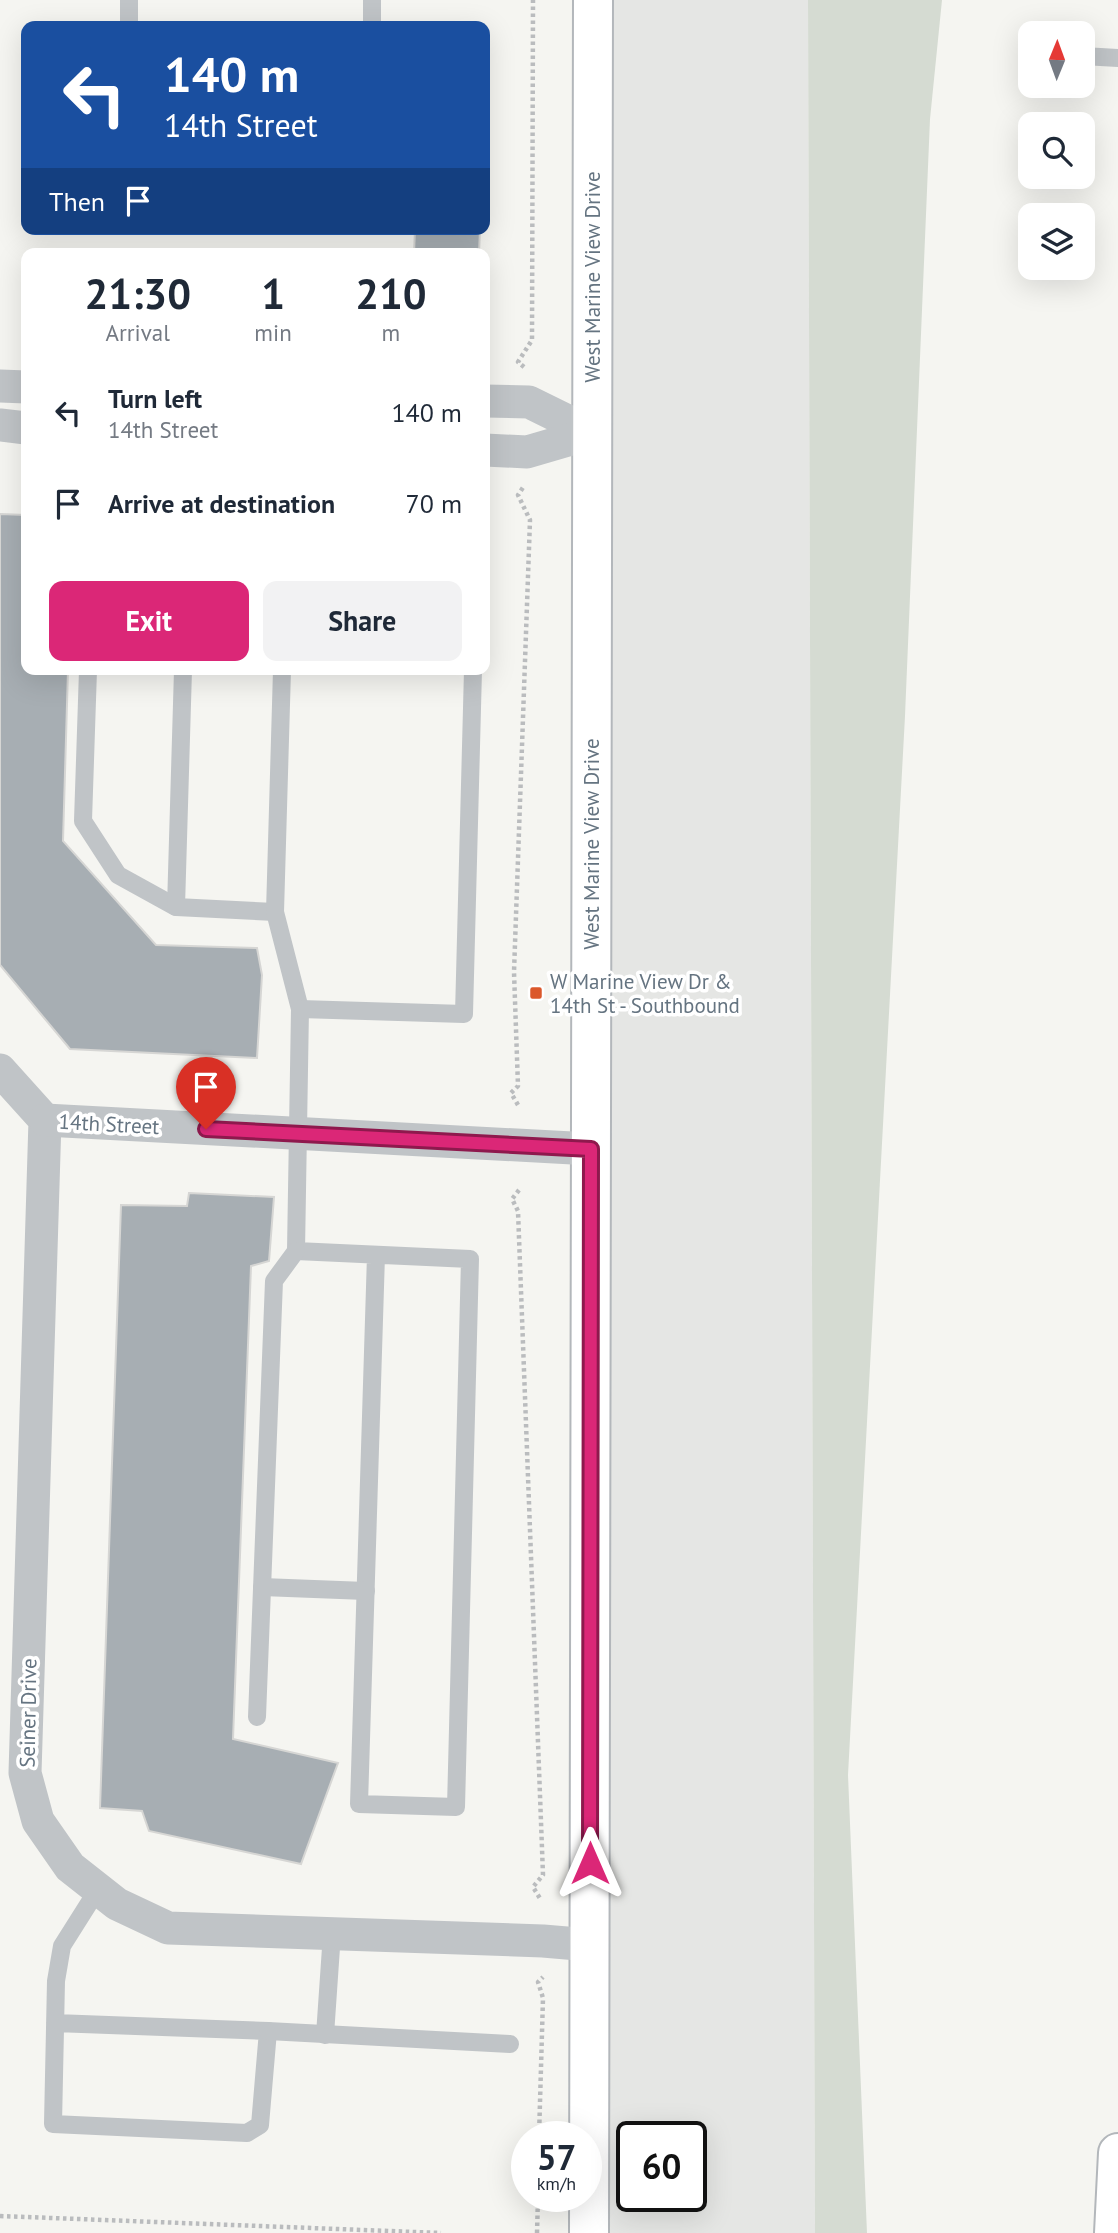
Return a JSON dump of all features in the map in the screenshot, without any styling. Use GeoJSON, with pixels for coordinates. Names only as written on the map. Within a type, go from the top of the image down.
{"type":"FeatureCollection","features":[{"type":"Feature","properties":{"kind":"main road","name":"West Marine View Drive"},"geometry":{"type":"LineString","coordinates":[[589,2233],[593,0]]}},
{"type":"Feature","properties":{"kind":"main road"},"geometry":{"type":"LineString","coordinates":[[1114,2233],[1118,2153]]}},
{"type":"Feature","properties":{"kind":"street"},"geometry":{"type":"LineString","coordinates":[[0,386],[21,387]]}},
{"type":"Feature","properties":{"kind":"street"},"geometry":{"type":"LineString","coordinates":[[490,401],[529,402],[592,433]]}},
{"type":"Feature","properties":{"kind":"street"},"geometry":{"type":"LineString","coordinates":[[0,425],[21,427]]}},
{"type":"Feature","properties":{"kind":"street"},"geometry":{"type":"LineString","coordinates":[[490,450],[527,452],[592,433]]}},
{"type":"Feature","properties":{"kind":"street"},"geometry":{"type":"LineString","coordinates":[[0,1069],[45,1120]]}},
{"type":"Feature","properties":{"kind":"street","name":"14th Street"},"geometry":{"type":"LineString","coordinates":[[45,1120],[591,1149]]}},
{"type":"Feature","properties":{"kind":"street","name":"Seiner Drive"},"geometry":{"type":"LineString","coordinates":[[45,1120],[25,1773],[38,1821],[70,1867],[117,1905],[168,1928],[543,1941],[590,1945]]}},
{"type":"Feature","properties":{"kind":"lane"},"geometry":{"type":"LineString","coordinates":[[129,0],[129,21]]}},
{"type":"Feature","properties":{"kind":"lane"},"geometry":{"type":"LineString","coordinates":[[372,0],[372,21]]}},
{"type":"Feature","properties":{"kind":"lane"},"geometry":{"type":"LineString","coordinates":[[1096,57],[1118,58]]}},
{"type":"Feature","properties":{"kind":"lane"},"geometry":{"type":"LineString","coordinates":[[88,675],[83,821],[118,875],[176,907],[275,912]]}},
{"type":"Feature","properties":{"kind":"lane"},"geometry":{"type":"LineString","coordinates":[[176,907],[183,675]]}},
{"type":"Feature","properties":{"kind":"lane"},"geometry":{"type":"LineString","coordinates":[[257,1717],[274,1281],[296,1251],[300,1009],[275,912],[282,675]]}},
{"type":"Feature","properties":{"kind":"lane"},"geometry":{"type":"LineString","coordinates":[[300,1009],[464,1014],[473,675]]}},
{"type":"Feature","properties":{"kind":"lane"},"geometry":{"type":"LineString","coordinates":[[296,1251],[471,1259],[456,1807],[359,1804],[376,1255]]}},
{"type":"Feature","properties":{"kind":"lane"},"geometry":{"type":"LineString","coordinates":[[262,1587],[366,1591]]}},
{"type":"Feature","properties":{"kind":"lane"},"geometry":{"type":"LineString","coordinates":[[97,1889],[62,1946],[56,1981],[53,2124],[247,2133],[260,2125],[268,2031]]}},
{"type":"Feature","properties":{"kind":"lane"},"geometry":{"type":"LineString","coordinates":[[325,2035],[331,1933]]}},
{"type":"Feature","properties":{"kind":"lane"},"geometry":{"type":"LineString","coordinates":[[55,2023],[510,2044]]}},
{"type":"Feature","properties":{"kind":"path"},"geometry":{"type":"LineString","coordinates":[[529,372],[519,362],[532,340],[533,0]]}},
{"type":"Feature","properties":{"kind":"path"},"geometry":{"type":"LineString","coordinates":[[518,1105],[511,1093],[518,1086],[514,972],[530,520],[519,495],[525,486]]}},
{"type":"Feature","properties":{"kind":"path"},"geometry":{"type":"LineString","coordinates":[[519,1190],[512,1199],[518,1211],[543,1875],[533,1887],[541,1899]]}},
{"type":"Feature","properties":{"kind":"path"},"geometry":{"type":"LineString","coordinates":[[539,2121],[543,1998],[538,1982],[543,1977]]}},
{"type":"Feature","properties":{"kind":"path"},"geometry":{"type":"LineString","coordinates":[[537,2233],[538,2212]]}},
{"type":"Feature","properties":{"kind":"path"},"geometry":{"type":"LineString","coordinates":[[0,2216],[441,2233]]}},
{"type":"Feature","properties":{"kind":"shaded area"},"geometry":{"type":"Polygon","coordinates":[[[593,0],[808,0],[815,2233],[589,2233],[589,2212],[602,2212],[602,2121],[589,2121],[593,0]]]}},
{"type":"Feature","properties":{"kind":"shaded area"},"geometry":{"type":"Polygon","coordinates":[[[808,0],[942,0],[930,119],[905,716],[848,1775],[867,2233],[815,2233],[808,0]]]}},
{"type":"Feature","properties":{"kind":"building"},"geometry":{"type":"Polygon","coordinates":[[[415,235],[480,235],[479,248],[414,248],[415,235]]]}},
{"type":"Feature","properties":{"kind":"building"},"geometry":{"type":"Polygon","coordinates":[[[0,514],[21,515],[21,675],[68,675],[63,841],[156,945],[257,948],[262,975],[257,1058],[70,1049],[0,965],[0,514]]]}},
{"type":"Feature","properties":{"kind":"building"},"geometry":{"type":"Polygon","coordinates":[[[189,1193],[274,1197],[269,1261],[251,1266],[233,1739],[338,1763],[301,1864],[149,1831],[142,1811],[100,1808],[121,1205],[187,1206],[189,1193]]]}},
{"type":"Feature","properties":{"kind":"place","name":"W Marine View Dr & 14th St - Southbound"},"geometry":{"type":"Point","coordinates":[536,993]}},
{"type":"Feature","properties":{"kind":"route"},"geometry":{"type":"LineString","coordinates":[[206,1129],[591,1149],[590,1863]]}}]}
